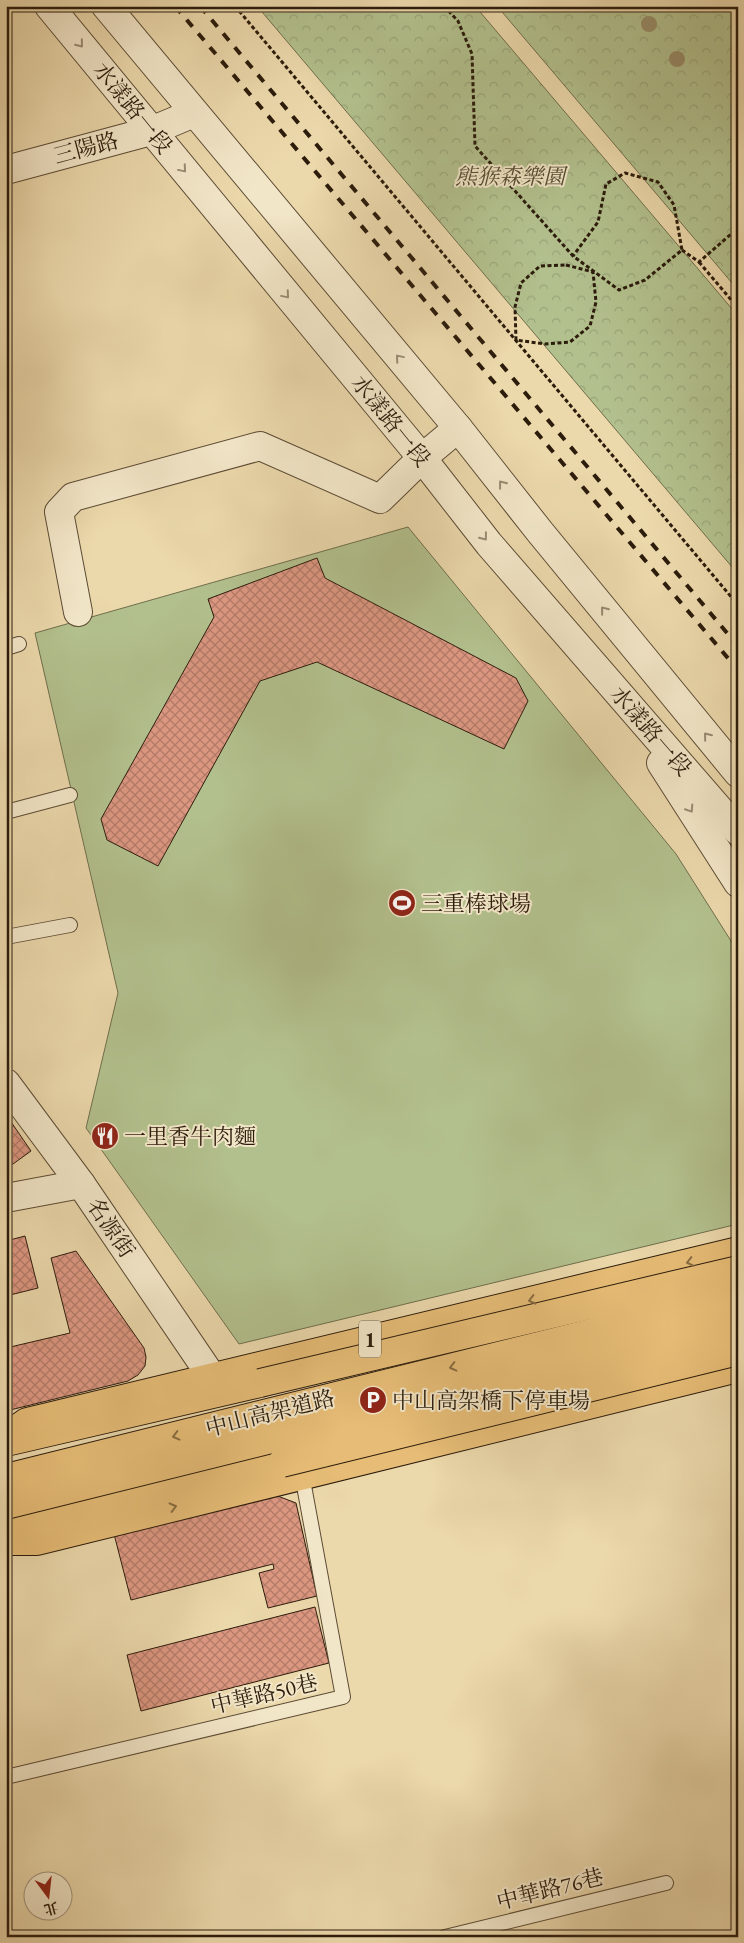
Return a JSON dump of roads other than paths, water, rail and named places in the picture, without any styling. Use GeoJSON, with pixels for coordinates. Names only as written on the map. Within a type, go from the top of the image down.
{"type":"FeatureCollection","features":[{"type":"Feature","properties":{"kind":"main road","name":"1"},"geometry":{"type":"LineString","coordinates":[[6,1437],[27,1422],[738,1251]]}},
{"type":"Feature","properties":{"kind":"main road","name":"1"},"geometry":{"type":"LineString","coordinates":[[6,1443],[260,1383],[734,1282]]}},
{"type":"Feature","properties":{"kind":"main road","name":"1"},"geometry":{"type":"LineString","coordinates":[[6,1443],[33,1447],[734,1282]]}},
{"type":"Feature","properties":{"kind":"main road","name":"中山高架道路"},"geometry":{"type":"LineString","coordinates":[[6,1478],[579,1336],[734,1282]]}},
{"type":"Feature","properties":{"kind":"main road","name":"中山高架道路"},"geometry":{"type":"LineString","coordinates":[[6,1505],[738,1323]]}},
{"type":"Feature","properties":{"kind":"main road"},"geometry":{"type":"LineString","coordinates":[[6,1524],[27,1513],[547,1378],[738,1334]]}},
{"type":"Feature","properties":{"kind":"main road"},"geometry":{"type":"LineString","coordinates":[[6,1542],[37,1542],[292,1469],[738,1352]]}},
{"type":"Feature","properties":{"kind":"main road"},"geometry":{"type":"LineString","coordinates":[[6,1534],[174,1489],[292,1469],[738,1368]]}},
{"type":"Feature","properties":{"kind":"street","name":"水漾路一段"},"geometry":{"type":"LineString","coordinates":[[49,6],[422,458],[490,544],[738,831]]}},
{"type":"Feature","properties":{"kind":"street","name":"水漾路一段"},"geometry":{"type":"LineString","coordinates":[[106,6],[458,428],[540,532],[738,773]]}},
{"type":"Feature","properties":{"kind":"street","name":"三陽路"},"geometry":{"type":"LineString","coordinates":[[6,170],[151,131],[194,113]]}},
{"type":"Feature","properties":{"kind":"street"},"geometry":{"type":"LineString","coordinates":[[78,612],[59,512],[73,497],[260,446],[380,499],[422,458],[458,428]]}},
{"type":"Feature","properties":{"kind":"street"},"geometry":{"type":"LineString","coordinates":[[607,680],[738,883]]}},
{"type":"Feature","properties":{"kind":"street","name":"名源街"},"geometry":{"type":"LineString","coordinates":[[6,1083],[81,1184],[212,1377]]}},
{"type":"Feature","properties":{"kind":"street"},"geometry":{"type":"LineString","coordinates":[[6,1198],[81,1184]]}},
{"type":"Feature","properties":{"kind":"lane"},"geometry":{"type":"LineString","coordinates":[[6,812],[70,795]]}},
{"type":"Feature","properties":{"kind":"lane"},"geometry":{"type":"LineString","coordinates":[[6,937],[70,926]]}},
{"type":"Feature","properties":{"kind":"lane","name":"中華路50巷"},"geometry":{"type":"LineString","coordinates":[[6,1777],[342,1697],[292,1469]]}},
{"type":"Feature","properties":{"kind":"lane","name":"中華路76巷"},"geometry":{"type":"LineString","coordinates":[[445,1937],[666,1883]]}},
{"type":"Feature","properties":{"kind":"railway"},"geometry":{"type":"LineString","coordinates":[[175,6],[738,670]]}},
{"type":"Feature","properties":{"kind":"railway"},"geometry":{"type":"LineString","coordinates":[[200,6],[738,646]]}},
{"type":"Feature","properties":{"kind":"place","name":"三重棒球場"},"geometry":{"type":"Point","coordinates":[402,903]}},
{"type":"Feature","properties":{"kind":"place","name":"一里香牛肉麵"},"geometry":{"type":"Point","coordinates":[105,1136]}},
{"type":"Feature","properties":{"kind":"place","name":"中山高架橋下停車場"},"geometry":{"type":"Point","coordinates":[373,1400]}},
{"type":"Feature","properties":{"kind":"park label","name":"熊猴森樂園"},"geometry":{"type":"Point","coordinates":[510,176]}}]}
